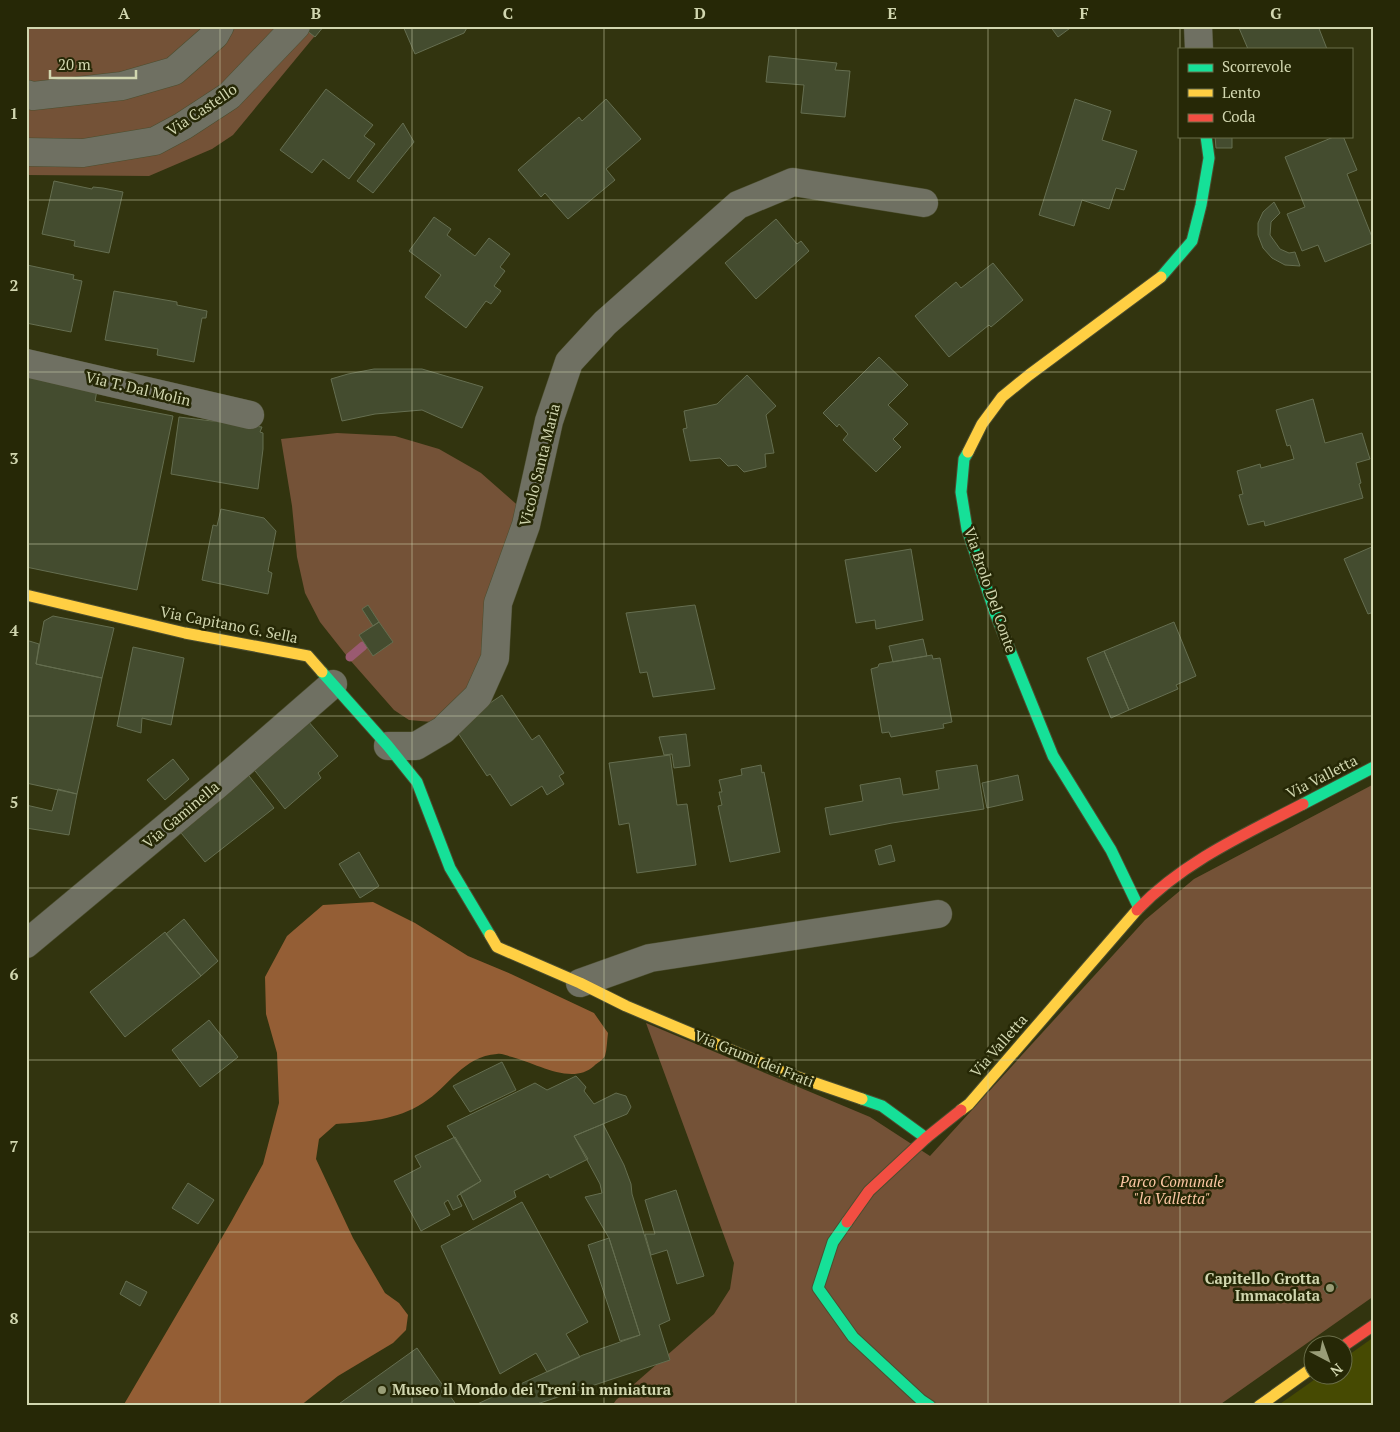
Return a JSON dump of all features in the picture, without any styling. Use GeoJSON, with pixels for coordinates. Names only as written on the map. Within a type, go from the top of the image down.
{"type":"FeatureCollection","features":[{"type":"Feature","properties":{"kind":"street"},"geometry":{"type":"LineString","coordinates":[[26,94],[33,96],[122,86],[174,71],[215,35],[220,26]]}},
{"type":"Feature","properties":{"kind":"street"},"geometry":{"type":"LineString","coordinates":[[1198,26],[1199,48]]}},
{"type":"Feature","properties":{"kind":"street","name":"Via Castello"},"geometry":{"type":"LineString","coordinates":[[26,152],[83,153],[155,141],[183,126],[229,96],[291,30]]}},
{"type":"Feature","properties":{"kind":"street","name":"Via Brolo Del Conte"},"geometry":{"type":"LineString","coordinates":[[1139,908],[1111,850],[1053,756],[995,613],[967,529],[961,492],[964,460],[982,424],[1002,397],[1036,369],[1164,275],[1192,241],[1201,205],[1209,158],[1206,138]]}},
{"type":"Feature","properties":{"kind":"street","name":"Vicolo Santa Maria"},"geometry":{"type":"LineString","coordinates":[[388,746],[416,746],[443,730],[478,696],[495,658],[498,603],[526,526],[549,421],[569,362],[605,323],[738,205],[793,182],[924,203]]}},
{"type":"Feature","properties":{"kind":"street","name":"Via T. Dal Molin"},"geometry":{"type":"LineString","coordinates":[[26,363],[250,414]]}},
{"type":"Feature","properties":{"kind":"street","name":"Via Capitano G. Sella"},"geometry":{"type":"LineString","coordinates":[[26,595],[185,633],[308,656],[388,746]]}},
{"type":"Feature","properties":{"kind":"street","name":"Via Gaminella"},"geometry":{"type":"LineString","coordinates":[[26,944],[218,784],[333,684]]}},
{"type":"Feature","properties":{"kind":"street","name":"Via Grumi dei Frati"},"geometry":{"type":"LineString","coordinates":[[388,746],[417,782],[450,868],[497,947],[580,983],[626,1006],[783,1072],[882,1106],[926,1138]]}},
{"type":"Feature","properties":{"kind":"street","name":"Via Valletta"},"geometry":{"type":"LineString","coordinates":[[930,1406],[921,1400],[853,1337],[818,1288],[833,1242],[869,1191],[926,1138],[969,1104],[1139,908],[1184,870],[1217,850],[1374,767]]}},
{"type":"Feature","properties":{"kind":"street"},"geometry":{"type":"LineString","coordinates":[[580,983],[650,958],[938,914]]}},
{"type":"Feature","properties":{"kind":"street"},"geometry":{"type":"LineString","coordinates":[[1352,1339],[1374,1325]]}},
{"type":"Feature","properties":{"kind":"street"},"geometry":{"type":"LineString","coordinates":[[1259,1406],[1302,1375]]}},
{"type":"Feature","properties":{"kind":"shaded area"},"geometry":{"type":"Polygon","coordinates":[[[373,902],[415,923],[468,956],[594,1013],[608,1033],[605,1056],[585,1072],[565,1074],[503,1054],[485,1056],[466,1066],[432,1096],[413,1109],[392,1117],[336,1124],[319,1139],[316,1159],[353,1238],[385,1293],[399,1303],[408,1315],[406,1330],[393,1343],[338,1376],[300,1406],[123,1406],[263,1164],[279,1103],[277,1053],[266,1014],[265,977],[287,936],[323,905],[373,902]]]}},
{"type":"Feature","properties":{"kind":"shaded area"},"geometry":{"type":"Polygon","coordinates":[[[1374,1337],[1374,1406],[1277,1406],[1308,1384],[1352,1384],[1352,1353],[1374,1337]]]}},
{"type":"Feature","properties":{"kind":"green space"},"geometry":{"type":"Polygon","coordinates":[[[26,26],[323,26],[233,135],[212,149],[149,176],[26,175],[26,26]]]}},
{"type":"Feature","properties":{"kind":"green space"},"geometry":{"type":"Polygon","coordinates":[[[337,433],[395,436],[439,449],[481,473],[523,510],[474,690],[432,722],[409,720],[394,710],[320,622],[305,593],[297,557],[292,506],[281,439],[337,433]]]}},
{"type":"Feature","properties":{"kind":"green space","name":"Parco Comunale \"la Valletta\""},"geometry":{"type":"Polygon","coordinates":[[[1374,784],[1374,1296],[1320,1334],[1302,1334],[1302,1347],[1218,1406],[612,1406],[616,1400],[714,1314],[730,1289],[734,1263],[646,1023],[870,1117],[930,1156],[1145,920],[1194,879],[1374,784]]]}},
{"type":"Feature","properties":{"kind":"building"},"geometry":{"type":"Polygon","coordinates":[[[301,26],[324,26],[315,37],[301,26]]]}},
{"type":"Feature","properties":{"kind":"building"},"geometry":{"type":"Polygon","coordinates":[[[403,26],[468,26],[464,33],[415,54],[403,26]]]}},
{"type":"Feature","properties":{"kind":"building"},"geometry":{"type":"Polygon","coordinates":[[[1050,26],[1073,26],[1058,37],[1050,26]]]}},
{"type":"Feature","properties":{"kind":"building"},"geometry":{"type":"Polygon","coordinates":[[[1244,26],[1318,26],[1327,48],[1248,48],[1239,28],[1244,26]]]}},
{"type":"Feature","properties":{"kind":"building"},"geometry":{"type":"Polygon","coordinates":[[[769,56],[837,63],[835,70],[850,71],[845,117],[801,113],[804,85],[766,82],[769,56]]]}},
{"type":"Feature","properties":{"kind":"building"},"geometry":{"type":"Polygon","coordinates":[[[326,89],[373,125],[364,136],[375,144],[349,179],[323,159],[312,173],[280,150],[326,89]]]}},
{"type":"Feature","properties":{"kind":"building"},"geometry":{"type":"Polygon","coordinates":[[[606,99],[641,139],[606,169],[615,180],[568,219],[545,193],[541,197],[518,170],[579,117],[582,121],[606,99]]]}},
{"type":"Feature","properties":{"kind":"building"},"geometry":{"type":"Polygon","coordinates":[[[1075,99],[1111,111],[1102,140],[1137,151],[1124,190],[1116,188],[1109,209],[1082,200],[1074,226],[1039,215],[1075,99]]]}},
{"type":"Feature","properties":{"kind":"building"},"geometry":{"type":"Polygon","coordinates":[[[403,123],[414,142],[373,193],[357,181],[403,123]]]}},
{"type":"Feature","properties":{"kind":"building"},"geometry":{"type":"Polygon","coordinates":[[[1215,138],[1232,138],[1232,148],[1216,148],[1215,138]]]}},
{"type":"Feature","properties":{"kind":"building"},"geometry":{"type":"Polygon","coordinates":[[[1331,138],[1344,138],[1357,170],[1347,174],[1374,242],[1325,262],[1318,245],[1302,251],[1287,214],[1305,207],[1285,157],[1331,138]]]}},
{"type":"Feature","properties":{"kind":"building"},"geometry":{"type":"Polygon","coordinates":[[[54,181],[92,189],[93,187],[123,192],[109,253],[74,246],[75,241],[42,234],[54,181]]]}},
{"type":"Feature","properties":{"kind":"building"},"geometry":{"type":"Polygon","coordinates":[[[1274,202],[1280,213],[1271,222],[1270,235],[1280,249],[1289,253],[1295,252],[1300,266],[1285,265],[1272,258],[1263,248],[1258,235],[1258,223],[1263,212],[1274,202]]]}},
{"type":"Feature","properties":{"kind":"building"},"geometry":{"type":"Polygon","coordinates":[[[434,217],[451,229],[447,235],[475,256],[489,238],[510,254],[500,267],[505,271],[494,286],[501,291],[491,304],[486,301],[466,328],[425,297],[441,275],[409,251],[434,217]]]}},
{"type":"Feature","properties":{"kind":"building"},"geometry":{"type":"Polygon","coordinates":[[[776,219],[797,244],[801,241],[809,251],[756,299],[725,263],[776,219]]]}},
{"type":"Feature","properties":{"kind":"building"},"geometry":{"type":"Polygon","coordinates":[[[993,263],[1023,300],[991,327],[989,325],[949,357],[915,316],[956,282],[961,288],[993,263]]]}},
{"type":"Feature","properties":{"kind":"building"},"geometry":{"type":"Polygon","coordinates":[[[27,265],[74,275],[73,279],[82,281],[71,332],[26,323],[27,265]]]}},
{"type":"Feature","properties":{"kind":"building"},"geometry":{"type":"Polygon","coordinates":[[[114,291],[177,302],[177,305],[207,311],[206,318],[202,318],[194,362],[157,355],[158,349],[105,340],[114,291]]]}},
{"type":"Feature","properties":{"kind":"building"},"geometry":{"type":"Polygon","coordinates":[[[879,357],[908,385],[888,405],[908,424],[893,439],[901,447],[876,472],[843,440],[848,434],[839,424],[837,427],[823,413],[879,357]]]}},
{"type":"Feature","properties":{"kind":"building"},"geometry":{"type":"Polygon","coordinates":[[[374,369],[422,369],[483,387],[462,428],[422,410],[375,414],[342,421],[331,379],[374,369]]]}},
{"type":"Feature","properties":{"kind":"building"},"geometry":{"type":"Polygon","coordinates":[[[26,372],[98,385],[95,401],[173,416],[137,590],[26,567],[26,372]]]}},
{"type":"Feature","properties":{"kind":"building"},"geometry":{"type":"Polygon","coordinates":[[[747,375],[776,406],[766,415],[774,453],[765,454],[766,467],[744,472],[737,465],[728,466],[720,458],[690,461],[683,429],[687,428],[684,411],[717,404],[747,375]]]}},
{"type":"Feature","properties":{"kind":"building"},"geometry":{"type":"Polygon","coordinates":[[[1313,399],[1325,443],[1362,433],[1370,459],[1356,463],[1363,498],[1265,526],[1264,521],[1248,525],[1239,495],[1243,494],[1237,471],[1260,464],[1261,468],[1294,459],[1290,445],[1287,446],[1276,410],[1313,399]]]}},
{"type":"Feature","properties":{"kind":"building"},"geometry":{"type":"Polygon","coordinates":[[[179,417],[262,427],[260,432],[263,433],[263,449],[258,489],[171,474],[179,417]]]}},
{"type":"Feature","properties":{"kind":"building"},"geometry":{"type":"Polygon","coordinates":[[[221,509],[264,518],[276,531],[268,571],[272,573],[268,594],[202,580],[213,525],[217,526],[221,509]]]}},
{"type":"Feature","properties":{"kind":"building"},"geometry":{"type":"Polygon","coordinates":[[[1374,546],[1374,612],[1368,614],[1344,559],[1374,546]]]}},
{"type":"Feature","properties":{"kind":"building"},"geometry":{"type":"Polygon","coordinates":[[[911,549],[923,620],[876,629],[875,620],[856,623],[845,560],[911,549]]]}},
{"type":"Feature","properties":{"kind":"building"},"geometry":{"type":"Polygon","coordinates":[[[368,605],[379,622],[373,626],[362,609],[368,605]]]}},
{"type":"Feature","properties":{"kind":"building"},"geometry":{"type":"Polygon","coordinates":[[[695,605],[715,689],[653,697],[647,672],[640,673],[626,613],[695,605]]]}},
{"type":"Feature","properties":{"kind":"building"},"geometry":{"type":"Polygon","coordinates":[[[53,616],[114,628],[102,678],[36,664],[44,621],[53,616]]]}},
{"type":"Feature","properties":{"kind":"building"},"geometry":{"type":"Polygon","coordinates":[[[379,622],[393,642],[373,656],[359,635],[379,622]]]}},
{"type":"Feature","properties":{"kind":"building"},"geometry":{"type":"Polygon","coordinates":[[[1174,622],[1196,676],[1176,685],[1178,689],[1129,710],[1104,651],[1174,622]]]}},
{"type":"Feature","properties":{"kind":"building"},"geometry":{"type":"Polygon","coordinates":[[[923,639],[927,656],[893,662],[889,646],[923,639]]]}},
{"type":"Feature","properties":{"kind":"building"},"geometry":{"type":"Polygon","coordinates":[[[26,640],[39,644],[36,664],[102,678],[77,794],[26,783],[26,640]]]}},
{"type":"Feature","properties":{"kind":"building"},"geometry":{"type":"Polygon","coordinates":[[[133,647],[184,658],[171,725],[142,718],[141,733],[117,726],[133,647]]]}},
{"type":"Feature","properties":{"kind":"building"},"geometry":{"type":"Polygon","coordinates":[[[1104,651],[1129,710],[1111,718],[1087,658],[1104,651]]]}},
{"type":"Feature","properties":{"kind":"building"},"geometry":{"type":"Polygon","coordinates":[[[932,655],[933,659],[940,658],[952,722],[943,724],[944,728],[891,737],[889,732],[882,733],[871,669],[878,667],[879,664],[932,655]]]}},
{"type":"Feature","properties":{"kind":"building"},"geometry":{"type":"Polygon","coordinates":[[[502,695],[532,740],[539,735],[564,773],[559,776],[564,784],[547,795],[542,786],[511,806],[490,774],[487,776],[454,727],[502,695]]]}},
{"type":"Feature","properties":{"kind":"building"},"geometry":{"type":"Polygon","coordinates":[[[308,721],[338,756],[318,773],[321,778],[285,809],[252,767],[308,721]]]}},
{"type":"Feature","properties":{"kind":"building"},"geometry":{"type":"Polygon","coordinates":[[[686,734],[690,766],[674,768],[672,754],[664,755],[659,737],[686,734]]]}},
{"type":"Feature","properties":{"kind":"building"},"geometry":{"type":"Polygon","coordinates":[[[670,755],[677,805],[687,804],[696,865],[637,873],[629,823],[619,825],[609,763],[670,755]]]}},
{"type":"Feature","properties":{"kind":"building"},"geometry":{"type":"Polygon","coordinates":[[[173,759],[189,779],[165,800],[147,780],[173,759]]]}},
{"type":"Feature","properties":{"kind":"building"},"geometry":{"type":"Polygon","coordinates":[[[761,765],[780,852],[730,862],[718,806],[722,805],[719,792],[722,792],[719,780],[742,775],[741,769],[761,765]]]}},
{"type":"Feature","properties":{"kind":"building"},"geometry":{"type":"Polygon","coordinates":[[[977,765],[984,809],[892,823],[830,835],[825,808],[863,801],[860,785],[900,778],[903,795],[939,789],[936,771],[977,765]]]}},
{"type":"Feature","properties":{"kind":"building"},"geometry":{"type":"Polygon","coordinates":[[[246,772],[274,808],[205,862],[177,828],[246,772]]]}},
{"type":"Feature","properties":{"kind":"building"},"geometry":{"type":"Polygon","coordinates":[[[1018,775],[1023,800],[987,808],[982,783],[1018,775]]]}},
{"type":"Feature","properties":{"kind":"building"},"geometry":{"type":"Polygon","coordinates":[[[58,789],[77,794],[69,835],[26,828],[26,805],[52,811],[58,789]]]}},
{"type":"Feature","properties":{"kind":"building"},"geometry":{"type":"Polygon","coordinates":[[[891,845],[895,861],[879,865],[875,850],[891,845]]]}},
{"type":"Feature","properties":{"kind":"building"},"geometry":{"type":"Polygon","coordinates":[[[359,852],[379,886],[360,898],[339,864],[359,852]]]}},
{"type":"Feature","properties":{"kind":"building"},"geometry":{"type":"Polygon","coordinates":[[[184,919],[218,961],[201,976],[166,934],[184,919]]]}},
{"type":"Feature","properties":{"kind":"building"},"geometry":{"type":"Polygon","coordinates":[[[165,932],[201,976],[125,1037],[90,992],[165,932]]]}},
{"type":"Feature","properties":{"kind":"building"},"geometry":{"type":"Polygon","coordinates":[[[209,1020],[238,1057],[200,1087],[172,1050],[209,1020]]]}},
{"type":"Feature","properties":{"kind":"building"},"geometry":{"type":"Polygon","coordinates":[[[502,1062],[516,1090],[470,1112],[453,1086],[502,1062]]]}},
{"type":"Feature","properties":{"kind":"building"},"geometry":{"type":"Polygon","coordinates":[[[576,1076],[586,1087],[584,1091],[594,1104],[616,1093],[626,1096],[631,1107],[627,1114],[574,1136],[588,1159],[550,1178],[548,1174],[514,1191],[516,1197],[473,1220],[460,1193],[481,1181],[447,1126],[535,1083],[547,1090],[576,1076]]]}},
{"type":"Feature","properties":{"kind":"building"},"geometry":{"type":"Polygon","coordinates":[[[603,1124],[624,1165],[631,1184],[632,1194],[670,1320],[659,1325],[670,1360],[531,1406],[473,1406],[583,1355],[640,1335],[609,1238],[585,1197],[602,1193],[600,1184],[574,1136],[603,1124]]]}},
{"type":"Feature","properties":{"kind":"building"},"geometry":{"type":"Polygon","coordinates":[[[455,1137],[481,1181],[457,1196],[462,1206],[453,1210],[448,1200],[444,1203],[450,1215],[421,1231],[394,1181],[421,1167],[415,1156],[455,1137]]]}},
{"type":"Feature","properties":{"kind":"building"},"geometry":{"type":"Polygon","coordinates":[[[188,1183],[214,1200],[198,1224],[172,1208],[188,1183]]]}},
{"type":"Feature","properties":{"kind":"building"},"geometry":{"type":"Polygon","coordinates":[[[676,1190],[704,1276],[677,1284],[667,1250],[651,1255],[645,1234],[655,1234],[645,1200],[676,1190]]]}},
{"type":"Feature","properties":{"kind":"building"},"geometry":{"type":"Polygon","coordinates":[[[522,1202],[588,1322],[566,1334],[580,1357],[547,1372],[536,1353],[500,1374],[441,1246],[522,1202]]]}},
{"type":"Feature","properties":{"kind":"building"},"geometry":{"type":"Polygon","coordinates":[[[609,1238],[640,1335],[620,1341],[588,1245],[609,1238]]]}},
{"type":"Feature","properties":{"kind":"building"},"geometry":{"type":"Polygon","coordinates":[[[126,1281],[147,1292],[140,1306],[120,1294],[126,1281]]]}},
{"type":"Feature","properties":{"kind":"building","name":"Capitello Grotta Immacolata"},"geometry":{"type":"Polygon","coordinates":[[[1334,1281],[1338,1287],[1327,1294],[1323,1289],[1334,1281]]]}},
{"type":"Feature","properties":{"kind":"building"},"geometry":{"type":"Polygon","coordinates":[[[417,1348],[457,1406],[336,1406],[417,1348]]]}},
{"type":"Feature","properties":{"kind":"waterway"},"geometry":{"type":"LineString","coordinates":[[350,657],[363,646]]}},
{"type":"Feature","properties":{"kind":"traffic: fast"},"geometry":{"type":"LineString","coordinates":[[1161,277],[1192,241],[1201,205],[1209,158],[1206,138]]}},
{"type":"Feature","properties":{"kind":"traffic: fast"},"geometry":{"type":"LineString","coordinates":[[968,452],[964,459],[961,492],[967,529],[995,613],[1053,756],[1111,850],[1139,908]]}},
{"type":"Feature","properties":{"kind":"traffic: fast"},"geometry":{"type":"LineString","coordinates":[[322,672],[388,746],[417,782],[450,868],[490,935]]}},
{"type":"Feature","properties":{"kind":"traffic: fast"},"geometry":{"type":"LineString","coordinates":[[1303,804],[1374,767]]}},
{"type":"Feature","properties":{"kind":"traffic: fast"},"geometry":{"type":"LineString","coordinates":[[862,1099],[882,1106],[926,1138]]}},
{"type":"Feature","properties":{"kind":"traffic: fast"},"geometry":{"type":"LineString","coordinates":[[847,1222],[833,1242],[818,1288],[853,1337],[921,1400],[930,1406]]}},
{"type":"Feature","properties":{"kind":"traffic: slow"},"geometry":{"type":"LineString","coordinates":[[968,452],[982,424],[1002,397],[1161,277]]}},
{"type":"Feature","properties":{"kind":"traffic: slow"},"geometry":{"type":"LineString","coordinates":[[26,595],[185,633],[308,656],[322,672]]}},
{"type":"Feature","properties":{"kind":"traffic: slow"},"geometry":{"type":"LineString","coordinates":[[961,1110],[969,1104],[1137,910]]}},
{"type":"Feature","properties":{"kind":"traffic: slow"},"geometry":{"type":"LineString","coordinates":[[490,935],[497,947],[580,983],[626,1006],[783,1072],[862,1099]]}},
{"type":"Feature","properties":{"kind":"traffic: slow"},"geometry":{"type":"LineString","coordinates":[[1259,1406],[1302,1375]]}},
{"type":"Feature","properties":{"kind":"traffic: jam"},"geometry":{"type":"LineString","coordinates":[[1137,910],[1174,877],[1194,863],[1237,838],[1303,804]]}},
{"type":"Feature","properties":{"kind":"traffic: jam"},"geometry":{"type":"LineString","coordinates":[[847,1222],[869,1191],[926,1138],[961,1110]]}},
{"type":"Feature","properties":{"kind":"traffic: jam"},"geometry":{"type":"LineString","coordinates":[[1352,1340],[1374,1325]]}},
{"type":"Feature","properties":{"kind":"place","name":"Capitello Grotta Immacolata"},"geometry":{"type":"Point","coordinates":[1330,1288]}},
{"type":"Feature","properties":{"kind":"place","name":"Museo il Mondo dei Treni in miniatura"},"geometry":{"type":"Point","coordinates":[382,1390]}}]}
